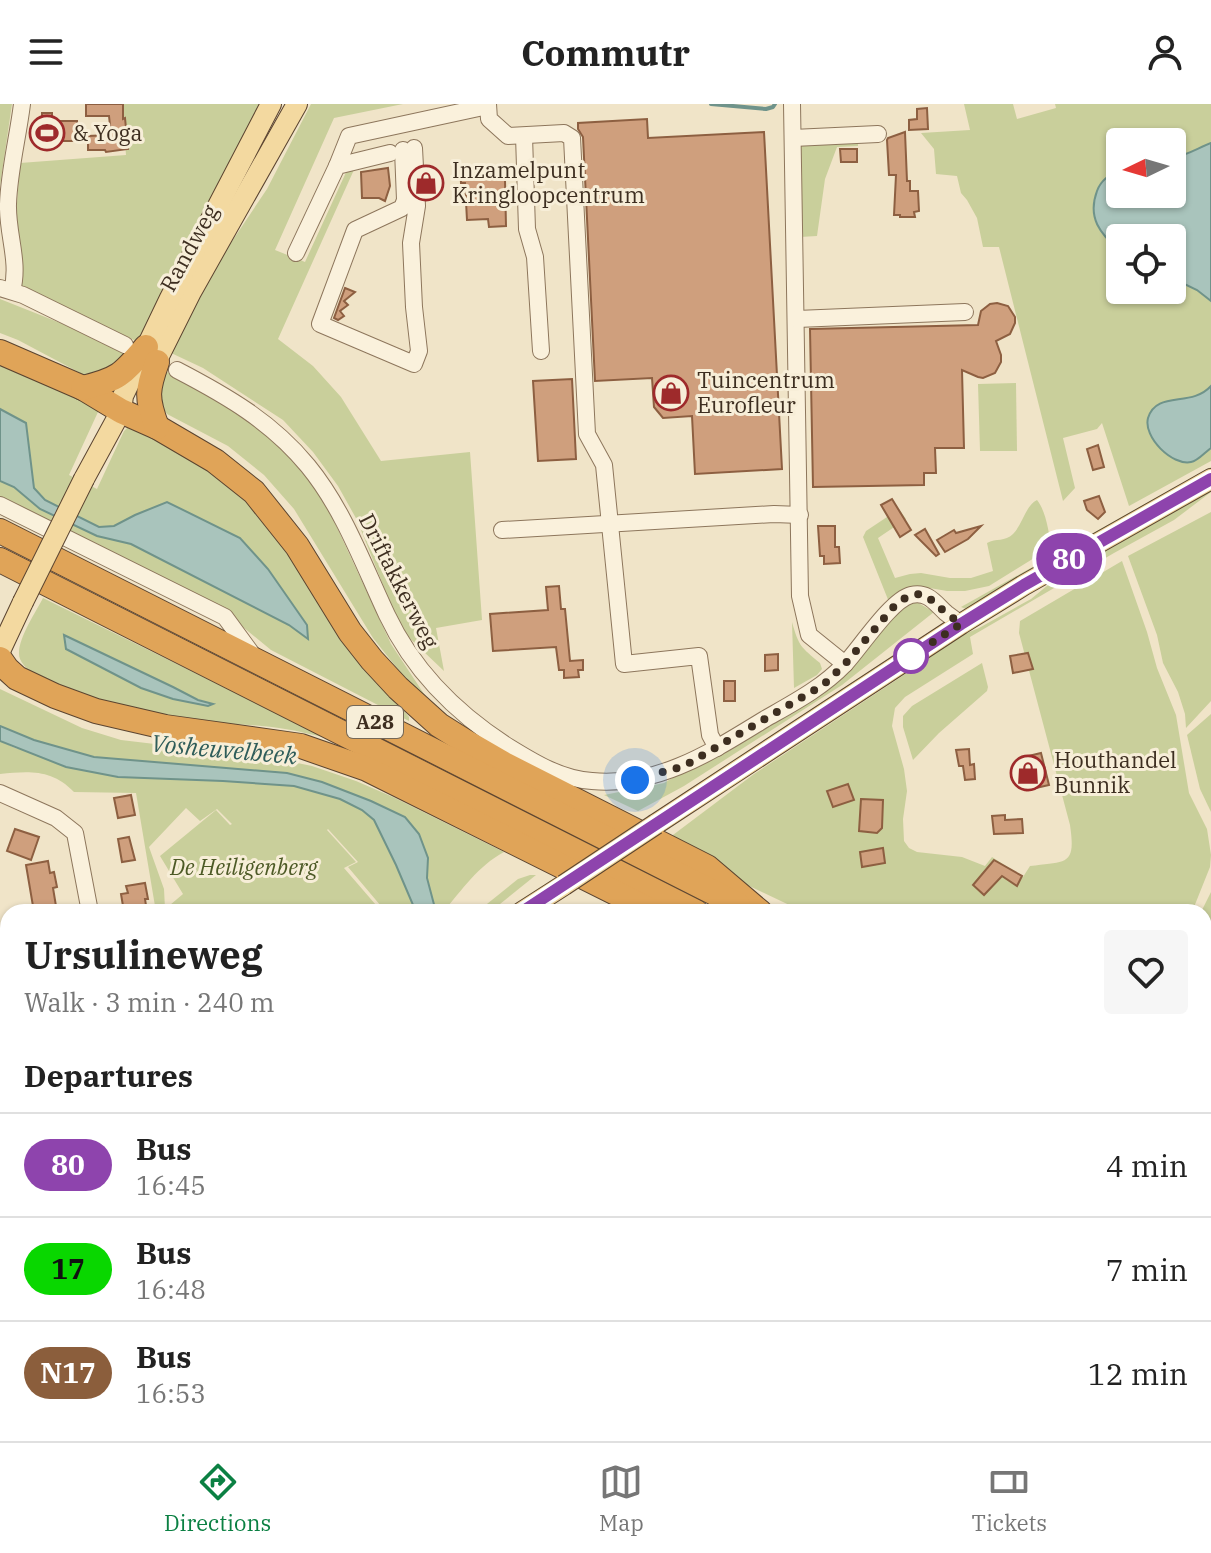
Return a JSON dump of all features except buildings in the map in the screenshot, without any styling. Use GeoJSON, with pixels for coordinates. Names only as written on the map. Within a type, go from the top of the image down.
{"type":"FeatureCollection","features":[{"type":"Feature","properties":{"kind":"highway","name":"A28"},"geometry":{"type":"LineString","coordinates":[[0,352],[83,388],[121,411],[157,427],[215,461],[254,492],[297,546],[343,621],[372,660],[439,725],[504,764],[707,867],[751,904]]}},
{"type":"Feature","properties":{"kind":"highway"},"geometry":{"type":"LineString","coordinates":[[83,388],[107,382],[151,356]]}},
{"type":"Feature","properties":{"kind":"highway"},"geometry":{"type":"LineString","coordinates":[[151,356],[149,406],[157,427]]}},
{"type":"Feature","properties":{"kind":"highway","name":"A28"},"geometry":{"type":"LineString","coordinates":[[0,531],[735,904]]}},
{"type":"Feature","properties":{"kind":"highway","name":"A28"},"geometry":{"type":"LineString","coordinates":[[0,560],[680,904]]}},
{"type":"Feature","properties":{"kind":"highway","name":"A28"},"geometry":{"type":"LineString","coordinates":[[0,659],[17,678],[33,687],[96,711],[165,727],[301,746],[367,769],[638,904]]}},
{"type":"Feature","properties":{"kind":"main road","name":"Randweg"},"geometry":{"type":"LineString","coordinates":[[0,651],[84,479],[121,411],[133,402],[151,356],[271,104]]}},
{"type":"Feature","properties":{"kind":"main road","name":"Randweg"},"geometry":{"type":"LineString","coordinates":[[151,356],[191,292],[297,104]]}},
{"type":"Feature","properties":{"kind":"main road"},"geometry":{"type":"LineString","coordinates":[[534,904],[961,624],[1211,479]]}},
{"type":"Feature","properties":{"kind":"street"},"geometry":{"type":"LineString","coordinates":[[6,290],[16,277],[8,200],[22,104]]}},
{"type":"Feature","properties":{"kind":"street"},"geometry":{"type":"LineString","coordinates":[[792,104],[797,319],[791,396],[800,515],[800,596],[809,635],[845,664]]}},
{"type":"Feature","properties":{"kind":"street"},"geometry":{"type":"LineString","coordinates":[[296,253],[349,136],[488,105],[489,119],[508,136],[564,133],[572,138],[587,434],[604,465],[624,664],[699,656],[710,735],[717,748]]}},
{"type":"Feature","properties":{"kind":"street"},"geometry":{"type":"LineString","coordinates":[[793,138],[878,134]]}},
{"type":"Feature","properties":{"kind":"street"},"geometry":{"type":"LineString","coordinates":[[524,136],[527,229],[535,257],[541,351]]}},
{"type":"Feature","properties":{"kind":"street"},"geometry":{"type":"LineString","coordinates":[[337,166],[402,151]]}},
{"type":"Feature","properties":{"kind":"street"},"geometry":{"type":"LineString","coordinates":[[402,151],[417,206],[411,243],[419,351],[414,364],[320,324],[355,230],[402,208],[405,200],[402,151]]}},
{"type":"Feature","properties":{"kind":"street","name":"Driftakkerweg"},"geometry":{"type":"LineString","coordinates":[[6,290],[34,300],[151,356],[219,392],[281,437],[308,466],[345,523],[389,618],[431,684],[482,729],[533,762],[560,775],[593,782],[631,781],[684,766],[823,685],[891,609],[906,597],[916,594],[927,596],[961,624]]}},
{"type":"Feature","properties":{"kind":"street"},"geometry":{"type":"LineString","coordinates":[[797,319],[965,312]]}},
{"type":"Feature","properties":{"kind":"street"},"geometry":{"type":"LineString","coordinates":[[0,505],[225,617],[258,662]]}},
{"type":"Feature","properties":{"kind":"street"},"geometry":{"type":"LineString","coordinates":[[502,530],[800,515]]}},
{"type":"Feature","properties":{"kind":"street"},"geometry":{"type":"LineString","coordinates":[[0,793],[56,818],[75,833],[88,904]]}},
{"type":"Feature","properties":{"kind":"green space"},"geometry":{"type":"Polygon","coordinates":[[[0,104],[12,104],[0,186],[0,104]]]}},
{"type":"Feature","properties":{"kind":"green space"},"geometry":{"type":"Polygon","coordinates":[[[122,104],[261,104],[138,342],[22,287],[16,248],[20,163],[126,155],[122,104]]]}},
{"type":"Feature","properties":{"kind":"green space"},"geometry":{"type":"Polygon","coordinates":[[[311,104],[403,104],[334,118],[275,250],[305,262],[348,168],[357,163],[278,339],[313,366],[341,397],[381,461],[470,452],[482,620],[436,628],[444,671],[401,630],[357,520],[338,486],[313,452],[283,420],[203,368],[169,352],[216,265],[267,189],[311,104]]]}},
{"type":"Feature","properties":{"kind":"green space"},"geometry":{"type":"Polygon","coordinates":[[[964,104],[1013,104],[1017,119],[1056,108],[1055,104],[1211,104],[1211,143],[1186,154],[1186,128],[1106,128],[1106,181],[1098,191],[1093,210],[1106,237],[1106,304],[1186,304],[1186,285],[1211,301],[1211,386],[1197,397],[1166,401],[1173,458],[1193,459],[1211,448],[1211,461],[1129,506],[1102,423],[1097,429],[1063,438],[1075,488],[1063,501],[999,247],[983,247],[977,218],[961,193],[957,176],[936,174],[934,149],[921,133],[970,130],[964,104]]]}},
{"type":"Feature","properties":{"kind":"green space"},"geometry":{"type":"Polygon","coordinates":[[[858,139],[858,146],[837,147],[825,179],[817,236],[800,237],[799,142],[858,139]]]}},
{"type":"Feature","properties":{"kind":"green space"},"geometry":{"type":"Polygon","coordinates":[[[0,299],[78,330],[130,357],[93,377],[84,375],[0,333],[0,299]]]}},
{"type":"Feature","properties":{"kind":"green space"},"geometry":{"type":"Polygon","coordinates":[[[0,357],[98,405],[98,412],[69,475],[97,489],[124,431],[132,423],[252,497],[371,671],[409,717],[409,721],[271,650],[227,614],[0,499],[0,481],[14,487],[40,509],[97,536],[131,544],[289,625],[307,638],[307,625],[268,569],[240,538],[167,503],[114,526],[99,527],[45,500],[34,488],[26,423],[0,409],[0,357]]]}},
{"type":"Feature","properties":{"kind":"green space"},"geometry":{"type":"Polygon","coordinates":[[[165,371],[252,420],[307,474],[328,508],[391,644],[428,700],[404,677],[373,638],[294,509],[264,475],[228,446],[167,414],[158,402],[165,371]]]}},
{"type":"Feature","properties":{"kind":"green space"},"geometry":{"type":"Polygon","coordinates":[[[1016,383],[1017,451],[980,451],[978,384],[1016,383]]]}},
{"type":"Feature","properties":{"kind":"green space"},"geometry":{"type":"Polygon","coordinates":[[[1211,467],[1211,473],[976,606],[961,607],[1211,467]]]}},
{"type":"Feature","properties":{"kind":"green space"},"geometry":{"type":"Polygon","coordinates":[[[1211,488],[1211,492],[1174,520],[970,637],[973,654],[905,697],[895,708],[892,726],[907,791],[904,841],[917,852],[962,857],[985,866],[992,857],[1023,877],[1030,866],[1060,862],[1070,855],[1070,825],[1019,633],[1020,621],[1122,561],[1176,715],[1189,793],[1207,829],[1210,867],[1195,904],[787,904],[661,844],[754,774],[928,659],[950,640],[1031,599],[1065,571],[1211,488]]]}},
{"type":"Feature","properties":{"kind":"green space"},"geometry":{"type":"Polygon","coordinates":[[[1037,500],[1045,517],[1052,547],[989,586],[947,591],[918,586],[889,602],[863,537],[866,531],[899,509],[906,519],[878,538],[895,578],[921,573],[971,578],[993,571],[987,543],[1013,534],[1037,500]]]}},
{"type":"Feature","properties":{"kind":"green space"},"geometry":{"type":"Polygon","coordinates":[[[1211,512],[1211,701],[1186,728],[1178,692],[1163,663],[1157,635],[1128,556],[1211,512]]]}},
{"type":"Feature","properties":{"kind":"green space"},"geometry":{"type":"Polygon","coordinates":[[[43,598],[327,738],[274,727],[212,722],[159,713],[102,701],[49,683],[31,671],[20,659],[19,653],[23,637],[43,598]],[[64,635],[141,688],[173,699],[208,706],[212,704],[64,635]]]}},
{"type":"Feature","properties":{"kind":"green space"},"geometry":{"type":"Polygon","coordinates":[[[915,601],[934,612],[842,685],[684,786],[638,811],[604,795],[664,783],[793,707],[897,609],[915,601]]]}},
{"type":"Feature","properties":{"kind":"green space"},"geometry":{"type":"Polygon","coordinates":[[[792,622],[802,646],[820,663],[822,669],[794,688],[792,622]]]}},
{"type":"Feature","properties":{"kind":"green space"},"geometry":{"type":"Polygon","coordinates":[[[982,663],[987,691],[913,760],[903,727],[903,716],[912,706],[982,663]]]}},
{"type":"Feature","properties":{"kind":"green space"},"geometry":{"type":"Polygon","coordinates":[[[0,689],[82,728],[121,740],[273,758],[312,766],[393,797],[504,852],[478,871],[450,904],[434,904],[427,878],[428,858],[419,834],[404,817],[371,801],[322,782],[287,773],[94,757],[34,740],[0,726],[0,689]]]}},
{"type":"Feature","properties":{"kind":"green space"},"geometry":{"type":"Polygon","coordinates":[[[1211,714],[1211,812],[1200,789],[1187,735],[1211,714]]]}},
{"type":"Feature","properties":{"kind":"green space","name":"De Heiligenberg"},"geometry":{"type":"Polygon","coordinates":[[[0,741],[118,777],[294,786],[340,799],[374,820],[413,904],[379,904],[348,867],[358,862],[328,829],[356,862],[344,868],[375,904],[171,904],[183,894],[160,856],[216,810],[232,824],[217,809],[200,821],[186,808],[149,847],[164,889],[165,904],[155,904],[136,793],[74,792],[49,775],[30,772],[0,774],[0,741]]]}},
{"type":"Feature","properties":{"kind":"green space"},"geometry":{"type":"Polygon","coordinates":[[[536,875],[500,904],[487,904],[518,879],[536,875]]]}},
{"type":"Feature","properties":{"kind":"water"},"geometry":{"type":"Polygon","coordinates":[[[1211,143],[1211,301],[1186,285],[1186,224],[1106,224],[1106,237],[1095,217],[1094,201],[1106,179],[1106,208],[1186,208],[1187,154],[1211,143]]]}},
{"type":"Feature","properties":{"kind":"water"},"geometry":{"type":"Polygon","coordinates":[[[1211,386],[1211,448],[1194,461],[1183,462],[1168,455],[1150,433],[1148,418],[1152,409],[1167,401],[1203,393],[1211,386]]]}},
{"type":"Feature","properties":{"kind":"water"},"geometry":{"type":"Polygon","coordinates":[[[0,409],[26,423],[34,488],[45,500],[99,527],[114,526],[167,502],[240,538],[268,569],[307,625],[308,639],[289,625],[131,544],[97,536],[40,509],[14,487],[0,481],[0,409]]]}},
{"type":"Feature","properties":{"kind":"water"},"geometry":{"type":"Polygon","coordinates":[[[64,635],[198,700],[213,704],[208,706],[173,699],[141,688],[66,649],[64,635]]]}},
{"type":"Feature","properties":{"kind":"water"},"geometry":{"type":"Polygon","coordinates":[[[0,726],[34,740],[94,757],[287,773],[322,782],[405,817],[419,834],[428,858],[427,878],[434,904],[413,904],[374,820],[340,799],[294,786],[118,777],[66,767],[0,741],[0,726]]]}},
{"type":"Feature","properties":{"kind":"waterway"},"geometry":{"type":"LineString","coordinates":[[711,104],[766,109],[775,104]]}},
{"type":"Feature","properties":{"kind":"bus line","name":"80"},"geometry":{"type":"LineString","coordinates":[[534,904],[961,624],[1211,479]]}},
{"type":"Feature","properties":{"kind":"place","name":"& Yoga"},"geometry":{"type":"Point","coordinates":[47,133]}},
{"type":"Feature","properties":{"kind":"place","name":"Inzamelpunt Kringloopcentrum"},"geometry":{"type":"Point","coordinates":[426,183]}},
{"type":"Feature","properties":{"kind":"place","name":"Tuincentrum Eurofleur"},"geometry":{"type":"Point","coordinates":[671,393]}},
{"type":"Feature","properties":{"kind":"place","name":"Houthandel Bunnik"},"geometry":{"type":"Point","coordinates":[1028,773]}},
{"type":"Feature","properties":{"kind":"route"},"geometry":{"type":"LineString","coordinates":[[635,780],[684,766],[823,685],[896,604],[916,594],[932,598],[961,624],[911,656]]}},
{"type":"Feature","properties":{"kind":"water label","name":"Vosheuvelbeek"},"geometry":{"type":"Point","coordinates":[224,750]}}]}
